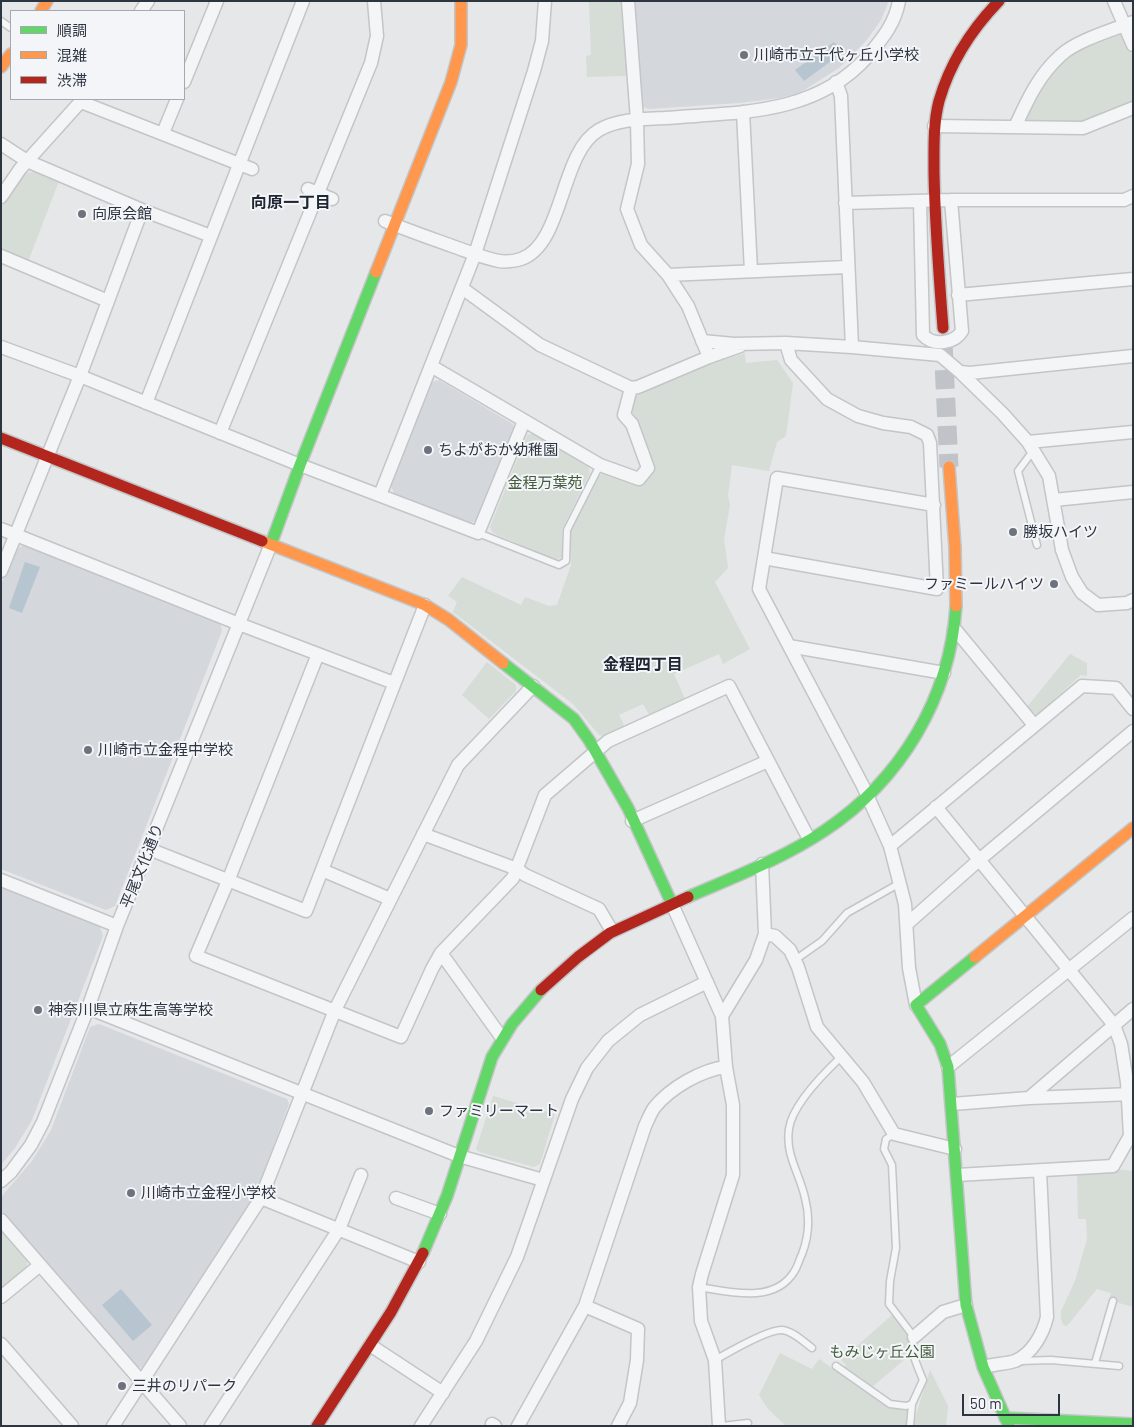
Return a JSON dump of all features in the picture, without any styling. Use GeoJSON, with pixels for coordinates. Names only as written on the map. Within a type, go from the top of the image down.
{"type":"FeatureCollection","features":[{"type":"Feature","properties":{"kind":"street"},"geometry":{"type":"LineString","coordinates":[[185,80],[217,1]]}},
{"type":"Feature","properties":{"kind":"street"},"geometry":{"type":"LineString","coordinates":[[146,403],[303,1]]}},
{"type":"Feature","properties":{"kind":"street"},"geometry":{"type":"LineString","coordinates":[[220,433],[312,191],[371,62],[376,36],[374,1]]}},
{"type":"Feature","properties":{"kind":"street"},"geometry":{"type":"LineString","coordinates":[[270,544],[390,223],[451,82],[461,45],[461,1]]}},
{"type":"Feature","properties":{"kind":"street"},"geometry":{"type":"LineString","coordinates":[[380,495],[475,254],[534,71],[542,41],[544,1]]}},
{"type":"Feature","properties":{"kind":"street"},"geometry":{"type":"LineString","coordinates":[[628,1],[637,120],[638,164],[627,209],[641,245],[668,275],[688,306],[709,356]]}},
{"type":"Feature","properties":{"kind":"street"},"geometry":{"type":"LineString","coordinates":[[390,223],[475,254],[500,261],[520,259],[534,252],[555,216],[575,159],[584,142],[596,131],[609,124],[743,112],[774,108],[803,101],[836,82],[860,64],[889,30],[899,1]]}},
{"type":"Feature","properties":{"kind":"street"},"geometry":{"type":"LineString","coordinates":[[943,328],[934,202],[934,126],[939,102],[953,64],[976,27],[999,1]]}},
{"type":"Feature","properties":{"kind":"street"},"geometry":{"type":"LineString","coordinates":[[1114,1],[1129,23],[1133,45]]}},
{"type":"Feature","properties":{"kind":"street"},"geometry":{"type":"LineString","coordinates":[[1015,127],[1032,90],[1060,56],[1072,47],[1129,23]]}},
{"type":"Feature","properties":{"kind":"street"},"geometry":{"type":"LineString","coordinates":[[1,66],[10,55]]}},
{"type":"Feature","properties":{"kind":"street"},"geometry":{"type":"LineString","coordinates":[[836,82],[841,96],[852,347]]}},
{"type":"Feature","properties":{"kind":"street"},"geometry":{"type":"LineString","coordinates":[[1,197],[20,169],[82,100],[252,169]]}},
{"type":"Feature","properties":{"kind":"street"},"geometry":{"type":"LineString","coordinates":[[163,133],[177,100]]}},
{"type":"Feature","properties":{"kind":"street"},"geometry":{"type":"LineString","coordinates":[[934,126],[1083,128],[1133,108]]}},
{"type":"Feature","properties":{"kind":"street"},"geometry":{"type":"LineString","coordinates":[[743,112],[751,271]]}},
{"type":"Feature","properties":{"kind":"street"},"geometry":{"type":"LineString","coordinates":[[1,144],[27,161],[142,210],[211,236]]}},
{"type":"Feature","properties":{"kind":"street"},"geometry":{"type":"LineString","coordinates":[[312,191],[332,199]]}},
{"type":"Feature","properties":{"kind":"street"},"geometry":{"type":"LineString","coordinates":[[845,203],[934,202],[951,200],[1124,200],[1133,196]]}},
{"type":"Feature","properties":{"kind":"street"},"geometry":{"type":"LineString","coordinates":[[920,202],[923,335],[926,339],[951,342],[962,331],[951,200]]}},
{"type":"Feature","properties":{"kind":"street"},"geometry":{"type":"LineString","coordinates":[[1,571],[80,376],[142,210]]}},
{"type":"Feature","properties":{"kind":"street"},"geometry":{"type":"LineString","coordinates":[[1,256],[108,301]]}},
{"type":"Feature","properties":{"kind":"street"},"geometry":{"type":"LineString","coordinates":[[668,275],[847,266]]}},
{"type":"Feature","properties":{"kind":"street"},"geometry":{"type":"LineString","coordinates":[[958,295],[1133,279]]}},
{"type":"Feature","properties":{"kind":"street"},"geometry":{"type":"LineString","coordinates":[[462,288],[540,345],[631,388],[638,387],[709,356],[747,344]]}},
{"type":"Feature","properties":{"kind":"street"},"geometry":{"type":"LineString","coordinates":[[702,340],[747,344],[786,343],[852,347],[940,356],[960,372],[1003,414],[1030,446],[1049,476],[1062,550],[1072,578],[1082,594],[1098,605],[1127,603],[1133,600]]}},
{"type":"Feature","properties":{"kind":"street"},"geometry":{"type":"LineString","coordinates":[[939,341],[940,356]]}},
{"type":"Feature","properties":{"kind":"street"},"geometry":{"type":"LineString","coordinates":[[764,558],[937,589],[930,443],[927,435],[911,427],[883,423],[858,416],[827,399],[791,360],[786,343]]}},
{"type":"Feature","properties":{"kind":"street"},"geometry":{"type":"LineString","coordinates":[[1,347],[80,376],[300,465],[478,533],[524,421]]}},
{"type":"Feature","properties":{"kind":"street"},"geometry":{"type":"LineString","coordinates":[[960,372],[970,373],[1133,356]]}},
{"type":"Feature","properties":{"kind":"street"},"geometry":{"type":"LineString","coordinates":[[431,366],[600,465],[639,479],[648,468],[632,424],[624,414],[631,388]]}},
{"type":"Feature","properties":{"kind":"street"},"geometry":{"type":"LineString","coordinates":[[1030,446],[1133,432]]}},
{"type":"Feature","properties":{"kind":"street"},"geometry":{"type":"LineString","coordinates":[[1,438],[425,605],[449,620],[574,718],[607,768],[672,904],[722,1016],[726,1067],[732,1105],[733,1176],[702,1274],[700,1287],[700,1321],[714,1360],[720,1426]]}},
{"type":"Feature","properties":{"kind":"street"},"geometry":{"type":"LineString","coordinates":[[316,1426],[370,1345],[419,1262],[440,1214],[492,1057],[502,1038],[522,1010],[545,984],[570,961],[612,931],[762,864],[809,840],[840,820],[880,786],[918,734],[932,705],[944,673],[954,628],[956,585],[949,467]]}},
{"type":"Feature","properties":{"kind":"street"},"geometry":{"type":"LineString","coordinates":[[934,505],[777,478],[759,589],[868,796],[890,846],[900,882],[908,923],[909,968],[916,1005],[940,1044],[948,1067],[966,1305],[984,1367],[1007,1422],[1133,1424]]}},
{"type":"Feature","properties":{"kind":"street"},"geometry":{"type":"LineString","coordinates":[[1054,500],[1133,492]]}},
{"type":"Feature","properties":{"kind":"street"},"geometry":{"type":"LineString","coordinates":[[1,529],[239,624],[394,683]]}},
{"type":"Feature","properties":{"kind":"street","name":"平尾文化通り"},"geometry":{"type":"LineString","coordinates":[[1,1181],[11,1172],[31,1144],[43,1122],[88,1008],[117,926],[270,544]]}},
{"type":"Feature","properties":{"kind":"street"},"geometry":{"type":"LineString","coordinates":[[149,849],[306,912],[425,605]]}},
{"type":"Feature","properties":{"kind":"street"},"geometry":{"type":"LineString","coordinates":[[954,628],[1034,725]]}},
{"type":"Feature","properties":{"kind":"street"},"geometry":{"type":"LineString","coordinates":[[789,646],[944,673]]}},
{"type":"Feature","properties":{"kind":"street"},"geometry":{"type":"LineString","coordinates":[[318,654],[228,881],[196,956],[402,1037],[441,954],[513,878],[545,795],[608,741],[729,686],[809,840]]}},
{"type":"Feature","properties":{"kind":"street"},"geometry":{"type":"LineString","coordinates":[[113,1426],[261,1198],[335,1010],[458,765],[533,686]]}},
{"type":"Feature","properties":{"kind":"street"},"geometry":{"type":"LineString","coordinates":[[890,846],[1082,686],[1116,688],[1133,709]]}},
{"type":"Feature","properties":{"kind":"street"},"geometry":{"type":"LineString","coordinates":[[908,923],[979,860],[1133,731]]}},
{"type":"Feature","properties":{"kind":"street"},"geometry":{"type":"LineString","coordinates":[[632,822],[768,761]]}},
{"type":"Feature","properties":{"kind":"street"},"geometry":{"type":"LineString","coordinates":[[936,807],[1114,1025],[1121,1044],[1130,1094],[1130,1136],[1112,1166],[957,1175]]}},
{"type":"Feature","properties":{"kind":"street"},"geometry":{"type":"LineString","coordinates":[[916,1005],[1133,828]]}},
{"type":"Feature","properties":{"kind":"street"},"geometry":{"type":"LineString","coordinates":[[423,834],[517,869],[599,909],[612,931]]}},
{"type":"Feature","properties":{"kind":"street"},"geometry":{"type":"LineString","coordinates":[[722,1016],[756,960],[765,934],[762,864]]}},
{"type":"Feature","properties":{"kind":"street"},"geometry":{"type":"LineString","coordinates":[[322,870],[390,899]]}},
{"type":"Feature","properties":{"kind":"street"},"geometry":{"type":"LineString","coordinates":[[1,880],[117,926]]}},
{"type":"Feature","properties":{"kind":"street"},"geometry":{"type":"LineString","coordinates":[[948,1067],[1133,918]]}},
{"type":"Feature","properties":{"kind":"street"},"geometry":{"type":"LineString","coordinates":[[765,934],[775,936],[790,950],[817,1028],[863,1082],[894,1134],[955,1149]]}},
{"type":"Feature","properties":{"kind":"street"},"geometry":{"type":"LineString","coordinates":[[441,954],[502,1038]]}},
{"type":"Feature","properties":{"kind":"street"},"geometry":{"type":"LineString","coordinates":[[421,1426],[476,1341],[517,1257],[572,1099],[587,1068],[608,1041],[640,1015],[708,982]]}},
{"type":"Feature","properties":{"kind":"street"},"geometry":{"type":"LineString","coordinates":[[88,1008],[459,1156],[544,1180]]}},
{"type":"Feature","properties":{"kind":"street"},"geometry":{"type":"LineString","coordinates":[[1029,1098],[1133,1008]]}},
{"type":"Feature","properties":{"kind":"street"},"geometry":{"type":"LineString","coordinates":[[518,1426],[585,1306],[644,1126],[653,1110],[665,1096],[689,1081],[716,1068],[726,1067]]}},
{"type":"Feature","properties":{"kind":"street"},"geometry":{"type":"LineString","coordinates":[[952,1104],[1029,1098],[1130,1094]]}},
{"type":"Feature","properties":{"kind":"street"},"geometry":{"type":"LineString","coordinates":[[984,1367],[1016,1361],[1030,1350],[1043,1332],[1047,1317],[1040,1171]]}},
{"type":"Feature","properties":{"kind":"street"},"geometry":{"type":"LineString","coordinates":[[212,1426],[339,1229],[361,1176]]}},
{"type":"Feature","properties":{"kind":"street"},"geometry":{"type":"LineString","coordinates":[[261,1198],[419,1262]]}},
{"type":"Feature","properties":{"kind":"street"},"geometry":{"type":"LineString","coordinates":[[396,1198],[440,1214]]}},
{"type":"Feature","properties":{"kind":"street"},"geometry":{"type":"LineString","coordinates":[[1,1220],[180,1426]]}},
{"type":"Feature","properties":{"kind":"street"},"geometry":{"type":"LineString","coordinates":[[1,1297],[40,1265]]}},
{"type":"Feature","properties":{"kind":"street"},"geometry":{"type":"LineString","coordinates":[[914,1337],[943,1312],[966,1305]]}},
{"type":"Feature","properties":{"kind":"street"},"geometry":{"type":"LineString","coordinates":[[585,1306],[638,1329],[637,1360],[630,1404],[618,1426]]}},
{"type":"Feature","properties":{"kind":"street"},"geometry":{"type":"LineString","coordinates":[[1,1344],[72,1426]]}},
{"type":"Feature","properties":{"kind":"street"},"geometry":{"type":"LineString","coordinates":[[370,1345],[443,1393]]}},
{"type":"Feature","properties":{"kind":"lane"},"geometry":{"type":"LineString","coordinates":[[1030,446],[1018,471],[1037,545]]}},
{"type":"Feature","properties":{"kind":"lane"},"geometry":{"type":"LineString","coordinates":[[478,533],[559,565],[566,561],[567,530],[600,465]]}},
{"type":"Feature","properties":{"kind":"lane"},"geometry":{"type":"LineString","coordinates":[[795,960],[822,941],[847,914],[900,882]]}},
{"type":"Feature","properties":{"kind":"lane"},"geometry":{"type":"LineString","coordinates":[[700,1287],[734,1293],[758,1293],[779,1286],[794,1272],[806,1243],[808,1229],[805,1198],[790,1156],[789,1126],[793,1114],[801,1103],[842,1056]]}},
{"type":"Feature","properties":{"kind":"lane"},"geometry":{"type":"LineString","coordinates":[[894,1134],[886,1139],[884,1149],[892,1165],[896,1240],[890,1281],[889,1304],[914,1337],[912,1342],[913,1353],[923,1380],[912,1404],[910,1426]]}},
{"type":"Feature","properties":{"kind":"lane"},"geometry":{"type":"LineString","coordinates":[[1094,1363],[1113,1301]]}},
{"type":"Feature","properties":{"kind":"lane"},"geometry":{"type":"LineString","coordinates":[[714,1360],[767,1334],[782,1330],[791,1333],[812,1348]]}},
{"type":"Feature","properties":{"kind":"lane"},"geometry":{"type":"LineString","coordinates":[[1016,1361],[1051,1360],[1118,1366]]}},
{"type":"Feature","properties":{"kind":"lane"},"geometry":{"type":"LineString","coordinates":[[836,1366],[890,1404],[906,1406],[912,1404]]}},
{"type":"Feature","properties":{"kind":"lane"},"geometry":{"type":"LineString","coordinates":[[720,1426],[748,1423]]}},
{"type":"Feature","properties":{"kind":"shaded area","name":"川崎市立千代ヶ丘小学校"},"geometry":{"type":"Polygon","coordinates":[[[635,1],[889,1],[881,20],[866,41],[839,68],[801,92],[780,98],[739,103],[649,109],[641,106],[635,1]]]}},
{"type":"Feature","properties":{"kind":"shaded area"},"geometry":{"type":"Polygon","coordinates":[[[834,42],[842,53],[804,81],[795,70],[834,42]]]}},
{"type":"Feature","properties":{"kind":"shaded area"},"geometry":{"type":"Polygon","coordinates":[[[439,380],[513,424],[514,428],[477,521],[470,523],[395,494],[391,487],[431,382],[439,380]]]}},
{"type":"Feature","properties":{"kind":"shaded area","name":"川崎市立金程中学校"},"geometry":{"type":"Polygon","coordinates":[[[25,545],[220,622],[222,631],[115,906],[106,910],[1,869],[1,585],[16,549],[25,545]]]}},
{"type":"Feature","properties":{"kind":"shaded area"},"geometry":{"type":"Polygon","coordinates":[[[25,562],[40,567],[22,613],[9,608],[25,562]]]}},
{"type":"Feature","properties":{"kind":"shaded area","name":"神奈川県立麻生高等学校"},"geometry":{"type":"Polygon","coordinates":[[[1,888],[100,927],[103,936],[32,1120],[15,1148],[1,1165],[1,888]]]}},
{"type":"Feature","properties":{"kind":"shaded area","name":"川崎市立金程小学校"},"geometry":{"type":"Polygon","coordinates":[[[99,1024],[287,1099],[289,1104],[253,1200],[144,1368],[137,1367],[1,1210],[1,1197],[32,1161],[51,1130],[90,1027],[99,1024]]]}},
{"type":"Feature","properties":{"kind":"shaded area"},"geometry":{"type":"Polygon","coordinates":[[[121,1289],[152,1325],[133,1341],[102,1305],[121,1289]]]}},
{"type":"Feature","properties":{"kind":"green space"},"geometry":{"type":"Polygon","coordinates":[[[589,1],[623,1],[622,15],[627,76],[587,77],[586,56],[591,55],[589,1]]]}},
{"type":"Feature","properties":{"kind":"green space"},"geometry":{"type":"Polygon","coordinates":[[[1119,33],[1123,34],[1133,57],[1133,101],[1081,123],[1030,122],[1025,116],[1046,76],[1073,53],[1119,33]]]}},
{"type":"Feature","properties":{"kind":"green space"},"geometry":{"type":"Polygon","coordinates":[[[36,172],[59,181],[28,262],[1,251],[1,207],[24,173],[36,172]]]}},
{"type":"Feature","properties":{"kind":"green space"},"geometry":{"type":"Polygon","coordinates":[[[745,353],[746,363],[777,360],[793,383],[786,436],[777,442],[769,471],[732,465],[728,496],[730,505],[724,539],[728,568],[715,582],[750,649],[723,664],[719,654],[674,674],[685,699],[650,716],[643,704],[619,715],[625,727],[605,736],[599,735],[573,704],[453,612],[457,602],[448,596],[462,577],[521,605],[525,597],[549,606],[557,605],[571,565],[571,531],[600,475],[606,473],[641,484],[655,472],[640,424],[632,411],[637,394],[693,369],[745,353]]]}},
{"type":"Feature","properties":{"kind":"green space","name":"金程万葉苑"},"geometry":{"type":"Polygon","coordinates":[[[534,433],[588,465],[590,473],[562,529],[562,557],[556,560],[493,533],[490,527],[527,435],[534,433]]]}},
{"type":"Feature","properties":{"kind":"green space"},"geometry":{"type":"Polygon","coordinates":[[[1070,654],[1087,663],[1087,676],[1081,675],[1037,715],[1027,707],[1070,654]]]}},
{"type":"Feature","properties":{"kind":"green space"},"geometry":{"type":"Polygon","coordinates":[[[487,662],[516,685],[516,691],[489,719],[462,695],[487,662]]]}},
{"type":"Feature","properties":{"kind":"green space"},"geometry":{"type":"Polygon","coordinates":[[[493,1096],[555,1114],[540,1164],[534,1167],[479,1152],[476,1149],[493,1096]]]}},
{"type":"Feature","properties":{"kind":"green space"},"geometry":{"type":"Polygon","coordinates":[[[1113,1169],[1133,1171],[1133,1307],[1109,1300],[1111,1293],[1097,1289],[1067,1326],[1063,1325],[1061,1311],[1075,1281],[1087,1239],[1086,1219],[1078,1219],[1077,1171],[1113,1169]]]}},
{"type":"Feature","properties":{"kind":"green space"},"geometry":{"type":"Polygon","coordinates":[[[1,1228],[27,1258],[27,1268],[1,1290],[1,1228]]]}},
{"type":"Feature","properties":{"kind":"green space","name":"もみじヶ丘公園"},"geometry":{"type":"Polygon","coordinates":[[[892,1315],[909,1335],[910,1355],[872,1387],[845,1368],[846,1365],[841,1360],[892,1315]]]}},
{"type":"Feature","properties":{"kind":"green space"},"geometry":{"type":"Polygon","coordinates":[[[780,1353],[812,1369],[819,1359],[888,1407],[905,1409],[916,1406],[914,1421],[930,1370],[948,1406],[946,1426],[786,1426],[768,1409],[759,1395],[780,1353]]]}},
{"type":"Feature","properties":{"kind":"tunnel"},"geometry":{"type":"LineString","coordinates":[[943,342],[949,467]]}},
{"type":"Feature","properties":{"kind":"traffic: fast"},"geometry":{"type":"LineString","coordinates":[[271,544],[376,272]]}},
{"type":"Feature","properties":{"kind":"traffic: fast"},"geometry":{"type":"LineString","coordinates":[[688,897],[758,867],[808,841],[852,810],[876,787],[898,762],[917,734],[932,704],[944,673],[952,640],[956,606]]}},
{"type":"Feature","properties":{"kind":"traffic: fast"},"geometry":{"type":"LineString","coordinates":[[503,663],[574,719],[589,740],[628,808],[672,904]]}},
{"type":"Feature","properties":{"kind":"traffic: fast"},"geometry":{"type":"LineString","coordinates":[[975,957],[916,1005],[940,1044],[948,1067],[966,1305],[983,1367],[1009,1426]]}},
{"type":"Feature","properties":{"kind":"traffic: fast"},"geometry":{"type":"LineString","coordinates":[[423,1253],[447,1196],[492,1057],[512,1024],[541,990]]}},
{"type":"Feature","properties":{"kind":"traffic: fast"},"geometry":{"type":"LineString","coordinates":[[1005,1418],[1133,1424]]}},
{"type":"Feature","properties":{"kind":"traffic: slow"},"geometry":{"type":"LineString","coordinates":[[42,10],[47,1]]}},
{"type":"Feature","properties":{"kind":"traffic: slow"},"geometry":{"type":"LineString","coordinates":[[376,272],[451,82],[461,45],[461,1]]}},
{"type":"Feature","properties":{"kind":"traffic: slow"},"geometry":{"type":"LineString","coordinates":[[1,67],[10,55]]}},
{"type":"Feature","properties":{"kind":"traffic: slow"},"geometry":{"type":"LineString","coordinates":[[949,467],[955,547],[956,606]]}},
{"type":"Feature","properties":{"kind":"traffic: slow"},"geometry":{"type":"LineString","coordinates":[[262,541],[425,605],[449,620],[503,663]]}},
{"type":"Feature","properties":{"kind":"traffic: slow"},"geometry":{"type":"LineString","coordinates":[[975,957],[1133,828]]}},
{"type":"Feature","properties":{"kind":"traffic: jam"},"geometry":{"type":"LineString","coordinates":[[943,328],[937,251],[934,173],[934,137],[937,110],[949,73],[963,47],[999,1]]}},
{"type":"Feature","properties":{"kind":"traffic: jam"},"geometry":{"type":"LineString","coordinates":[[1,438],[262,541]]}},
{"type":"Feature","properties":{"kind":"traffic: jam"},"geometry":{"type":"LineString","coordinates":[[541,990],[578,957],[610,933],[688,897]]}},
{"type":"Feature","properties":{"kind":"traffic: jam"},"geometry":{"type":"LineString","coordinates":[[317,1426],[391,1312],[423,1253]]}},
{"type":"Feature","properties":{"kind":"place","name":"川崎市立千代ヶ丘小学校"},"geometry":{"type":"Point","coordinates":[744,55]}},
{"type":"Feature","properties":{"kind":"place","name":"向原会館"},"geometry":{"type":"Point","coordinates":[82,214]}},
{"type":"Feature","properties":{"kind":"place","name":"ちよがおか幼稚園"},"geometry":{"type":"Point","coordinates":[428,450]}},
{"type":"Feature","properties":{"kind":"place","name":"勝坂ハイツ"},"geometry":{"type":"Point","coordinates":[1013,532]}},
{"type":"Feature","properties":{"kind":"place","name":"ファミールハイツ"},"geometry":{"type":"Point","coordinates":[1054,584]}},
{"type":"Feature","properties":{"kind":"place","name":"川崎市立金程中学校"},"geometry":{"type":"Point","coordinates":[88,750]}},
{"type":"Feature","properties":{"kind":"place","name":"神奈川県立麻生高等学校"},"geometry":{"type":"Point","coordinates":[38,1010]}},
{"type":"Feature","properties":{"kind":"place","name":"ファミリーマート"},"geometry":{"type":"Point","coordinates":[429,1111]}},
{"type":"Feature","properties":{"kind":"place","name":"川崎市立金程小学校"},"geometry":{"type":"Point","coordinates":[131,1193]}},
{"type":"Feature","properties":{"kind":"place","name":"三井のリパーク"},"geometry":{"type":"Point","coordinates":[122,1386]}},
{"type":"Feature","properties":{"kind":"district","name":"向原一丁目"},"geometry":{"type":"Point","coordinates":[291,203]}},
{"type":"Feature","properties":{"kind":"district","name":"金程四丁目"},"geometry":{"type":"Point","coordinates":[643,665]}}]}
